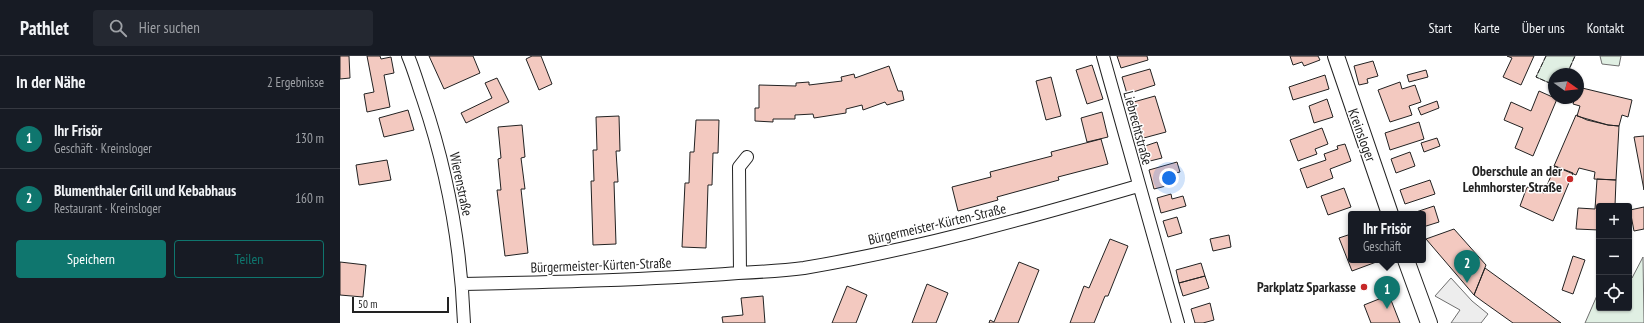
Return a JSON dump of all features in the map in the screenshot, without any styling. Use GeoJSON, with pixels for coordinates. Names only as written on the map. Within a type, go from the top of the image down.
{"type":"FeatureCollection","features":[{"type":"Feature","properties":{"kind":"main road","name":"Kreinsloger"},"geometry":{"type":"LineString","coordinates":[[1336,56],[1389,211]]}},
{"type":"Feature","properties":{"kind":"main road"},"geometry":{"type":"LineString","coordinates":[[1407,263],[1429,323]]}},
{"type":"Feature","properties":{"kind":"street","name":"Wierenstraße"},"geometry":{"type":"LineString","coordinates":[[408,56],[437,142],[453,211],[463,284],[464,323]]}},
{"type":"Feature","properties":{"kind":"street","name":"Liebrechtstraße"},"geometry":{"type":"LineString","coordinates":[[1103,56],[1138,186],[1178,323]]}},
{"type":"Feature","properties":{"kind":"street"},"geometry":{"type":"LineString","coordinates":[[740,273],[739,167],[747,157]]}},
{"type":"Feature","properties":{"kind":"street","name":"Bürgermeister-Kürten-Straße"},"geometry":{"type":"LineString","coordinates":[[463,284],[636,280],[772,272],[803,268],[948,238],[1022,220],[1138,186]]}},
{"type":"Feature","properties":{"kind":"green space"},"geometry":{"type":"Polygon","coordinates":[[[1546,56],[1575,56],[1570,68],[1548,68],[1548,82],[1536,77],[1546,56]]]}},
{"type":"Feature","properties":{"kind":"green space"},"geometry":{"type":"Polygon","coordinates":[[[1600,56],[1621,56],[1619,66],[1602,64],[1600,56]]]}},
{"type":"Feature","properties":{"kind":"green space"},"geometry":{"type":"Polygon","coordinates":[[[1643,257],[1644,323],[1585,323],[1596,298],[1596,311],[1632,311],[1632,278],[1643,257]]]}},
{"type":"Feature","properties":{"kind":"shaded area"},"geometry":{"type":"Polygon","coordinates":[[[1451,278],[1472,301],[1488,314],[1481,323],[1451,323],[1460,310],[1435,296],[1451,278]]]}},
{"type":"Feature","properties":{"kind":"building"},"geometry":{"type":"Polygon","coordinates":[[[340,56],[349,56],[350,78],[340,79],[340,56]]]}},
{"type":"Feature","properties":{"kind":"building"},"geometry":{"type":"Polygon","coordinates":[[[367,56],[380,56],[381,59],[391,57],[394,73],[384,75],[390,107],[367,112],[364,94],[374,92],[367,56]]]}},
{"type":"Feature","properties":{"kind":"building"},"geometry":{"type":"Polygon","coordinates":[[[429,56],[473,56],[480,73],[444,89],[429,56]]]}},
{"type":"Feature","properties":{"kind":"building"},"geometry":{"type":"Polygon","coordinates":[[[532,56],[541,56],[552,84],[539,90],[526,59],[532,56]]]}},
{"type":"Feature","properties":{"kind":"building"},"geometry":{"type":"Polygon","coordinates":[[[1117,56],[1147,56],[1148,60],[1121,68],[1117,56]]]}},
{"type":"Feature","properties":{"kind":"building"},"geometry":{"type":"Polygon","coordinates":[[[1290,56],[1318,56],[1320,60],[1304,66],[1302,62],[1293,65],[1290,56]]]}},
{"type":"Feature","properties":{"kind":"building"},"geometry":{"type":"Polygon","coordinates":[[[1507,56],[1534,56],[1521,85],[1503,77],[1512,58],[1507,56]]]}},
{"type":"Feature","properties":{"kind":"building"},"geometry":{"type":"Polygon","coordinates":[[[1373,61],[1378,76],[1367,79],[1368,83],[1359,85],[1354,66],[1373,61]]]}},
{"type":"Feature","properties":{"kind":"building"},"geometry":{"type":"Polygon","coordinates":[[[1092,65],[1103,99],[1087,104],[1076,70],[1092,65]]]}},
{"type":"Feature","properties":{"kind":"building"},"geometry":{"type":"Polygon","coordinates":[[[889,66],[898,91],[902,91],[904,100],[887,105],[885,102],[863,110],[862,105],[846,109],[846,113],[814,118],[813,114],[795,115],[795,119],[773,119],[773,122],[755,121],[755,108],[759,108],[759,85],[796,86],[796,83],[809,82],[809,85],[842,81],[841,77],[854,74],[855,78],[889,66]]]}},
{"type":"Feature","properties":{"kind":"building"},"geometry":{"type":"Polygon","coordinates":[[[1150,69],[1155,85],[1127,94],[1122,77],[1150,69]]]}},
{"type":"Feature","properties":{"kind":"building"},"geometry":{"type":"Polygon","coordinates":[[[1426,70],[1428,77],[1409,82],[1407,75],[1426,70]]]}},
{"type":"Feature","properties":{"kind":"building"},"geometry":{"type":"Polygon","coordinates":[[[1325,75],[1329,89],[1293,100],[1289,87],[1325,75]]]}},
{"type":"Feature","properties":{"kind":"building"},"geometry":{"type":"Polygon","coordinates":[[[1051,77],[1061,116],[1046,120],[1036,81],[1051,77]]]}},
{"type":"Feature","properties":{"kind":"building"},"geometry":{"type":"Polygon","coordinates":[[[497,78],[509,102],[466,123],[461,113],[492,98],[485,83],[497,78]]]}},
{"type":"Feature","properties":{"kind":"building"},"geometry":{"type":"Polygon","coordinates":[[[1400,82],[1402,89],[1415,85],[1421,102],[1409,106],[1412,115],[1390,122],[1378,90],[1400,82]]]}},
{"type":"Feature","properties":{"kind":"building"},"geometry":{"type":"Polygon","coordinates":[[[1584,88],[1632,100],[1628,117],[1622,115],[1619,126],[1608,125],[1577,116],[1580,106],[1573,104],[1584,104],[1584,88]]]}},
{"type":"Feature","properties":{"kind":"building"},"geometry":{"type":"Polygon","coordinates":[[[1539,91],[1548,95],[1548,104],[1555,104],[1533,156],[1515,148],[1523,128],[1504,120],[1511,102],[1531,111],[1539,91]]]}},
{"type":"Feature","properties":{"kind":"building"},"geometry":{"type":"Polygon","coordinates":[[[1155,96],[1166,132],[1140,139],[1130,103],[1155,96]]]}},
{"type":"Feature","properties":{"kind":"building"},"geometry":{"type":"Polygon","coordinates":[[[1327,99],[1333,117],[1314,123],[1309,106],[1327,99]]]}},
{"type":"Feature","properties":{"kind":"building"},"geometry":{"type":"Polygon","coordinates":[[[1437,101],[1439,108],[1421,115],[1418,108],[1437,101]]]}},
{"type":"Feature","properties":{"kind":"building"},"geometry":{"type":"Polygon","coordinates":[[[408,110],[414,130],[384,137],[379,118],[408,110]]]}},
{"type":"Feature","properties":{"kind":"building"},"geometry":{"type":"Polygon","coordinates":[[[1102,112],[1108,137],[1087,142],[1081,118],[1102,112]]]}},
{"type":"Feature","properties":{"kind":"building"},"geometry":{"type":"Polygon","coordinates":[[[1576,115],[1587,120],[1619,126],[1616,180],[1594,179],[1595,172],[1579,168],[1576,175],[1554,166],[1576,115]]]}},
{"type":"Feature","properties":{"kind":"building"},"geometry":{"type":"Polygon","coordinates":[[[619,116],[620,151],[616,151],[618,182],[614,182],[616,244],[593,245],[591,181],[594,181],[593,150],[597,150],[596,117],[619,116]]]}},
{"type":"Feature","properties":{"kind":"building"},"geometry":{"type":"Polygon","coordinates":[[[696,120],[719,120],[718,153],[713,153],[712,185],[708,185],[706,248],[682,247],[685,183],[689,183],[690,152],[694,152],[696,120]]]}},
{"type":"Feature","properties":{"kind":"building"},"geometry":{"type":"Polygon","coordinates":[[[1419,122],[1424,139],[1390,150],[1385,133],[1419,122]]]}},
{"type":"Feature","properties":{"kind":"building"},"geometry":{"type":"Polygon","coordinates":[[[522,125],[525,157],[521,158],[525,189],[521,189],[528,253],[505,256],[497,190],[501,190],[498,159],[501,158],[498,127],[522,125]]]}},
{"type":"Feature","properties":{"kind":"building"},"geometry":{"type":"Polygon","coordinates":[[[1322,128],[1328,144],[1315,149],[1317,154],[1298,161],[1290,140],[1322,128]]]}},
{"type":"Feature","properties":{"kind":"building"},"geometry":{"type":"Polygon","coordinates":[[[1644,136],[1644,190],[1634,137],[1644,136]]]}},
{"type":"Feature","properties":{"kind":"building"},"geometry":{"type":"Polygon","coordinates":[[[1437,138],[1440,146],[1424,152],[1421,143],[1437,138]]]}},
{"type":"Feature","properties":{"kind":"building"},"geometry":{"type":"Polygon","coordinates":[[[1101,139],[1108,164],[1058,177],[1059,180],[997,197],[998,200],[958,211],[952,187],[991,177],[990,172],[1052,156],[1051,152],[1101,139]]]}},
{"type":"Feature","properties":{"kind":"building"},"geometry":{"type":"Polygon","coordinates":[[[1157,142],[1162,158],[1146,162],[1142,147],[1157,142]]]}},
{"type":"Feature","properties":{"kind":"building"},"geometry":{"type":"Polygon","coordinates":[[[1345,144],[1351,161],[1330,169],[1333,178],[1307,188],[1300,169],[1326,160],[1324,154],[1338,149],[1337,146],[1345,144]]]}},
{"type":"Feature","properties":{"kind":"building"},"geometry":{"type":"Polygon","coordinates":[[[1410,152],[1415,166],[1396,173],[1391,159],[1410,152]]]}},
{"type":"Feature","properties":{"kind":"building"},"geometry":{"type":"Polygon","coordinates":[[[387,160],[391,180],[359,185],[356,165],[387,160]]]}},
{"type":"Feature","properties":{"kind":"building"},"geometry":{"type":"Polygon","coordinates":[[[1177,162],[1180,172],[1164,176],[1166,186],[1154,189],[1149,170],[1177,162]]]}},
{"type":"Feature","properties":{"kind":"building"},"geometry":{"type":"Polygon","coordinates":[[[1555,166],[1573,173],[1553,221],[1520,206],[1527,187],[1544,193],[1555,166]]]}},
{"type":"Feature","properties":{"kind":"building"},"geometry":{"type":"Polygon","coordinates":[[[1597,179],[1616,180],[1615,203],[1596,203],[1596,230],[1576,229],[1578,208],[1595,209],[1597,179]]]}},
{"type":"Feature","properties":{"kind":"building"},"geometry":{"type":"Polygon","coordinates":[[[1430,180],[1435,194],[1405,204],[1400,190],[1430,180]]]}},
{"type":"Feature","properties":{"kind":"building"},"geometry":{"type":"Polygon","coordinates":[[[1344,188],[1351,207],[1328,215],[1321,196],[1344,188]]]}},
{"type":"Feature","properties":{"kind":"building"},"geometry":{"type":"Polygon","coordinates":[[[1171,194],[1172,199],[1183,196],[1186,206],[1161,213],[1157,198],[1171,194]]]}},
{"type":"Feature","properties":{"kind":"building"},"geometry":{"type":"Polygon","coordinates":[[[1434,206],[1439,222],[1426,226],[1426,211],[1419,211],[1434,206]]]}},
{"type":"Feature","properties":{"kind":"building"},"geometry":{"type":"Polygon","coordinates":[[[1644,207],[1644,229],[1634,231],[1632,210],[1644,207]]]}},
{"type":"Feature","properties":{"kind":"building"},"geometry":{"type":"Polygon","coordinates":[[[1177,217],[1182,233],[1168,237],[1163,221],[1177,217]]]}},
{"type":"Feature","properties":{"kind":"building"},"geometry":{"type":"Polygon","coordinates":[[[1454,229],[1486,265],[1474,295],[1426,239],[1454,229]]]}},
{"type":"Feature","properties":{"kind":"building"},"geometry":{"type":"Polygon","coordinates":[[[1229,235],[1231,247],[1213,251],[1210,239],[1229,235]]]}},
{"type":"Feature","properties":{"kind":"building"},"geometry":{"type":"Polygon","coordinates":[[[1348,235],[1348,261],[1339,238],[1348,235]]]}},
{"type":"Feature","properties":{"kind":"building"},"geometry":{"type":"Polygon","coordinates":[[[1110,239],[1128,246],[1108,296],[1105,296],[1094,323],[1070,323],[1084,286],[1089,288],[1110,239]]]}},
{"type":"Feature","properties":{"kind":"building"},"geometry":{"type":"Polygon","coordinates":[[[1573,256],[1585,260],[1573,294],[1562,290],[1573,256]]]}},
{"type":"Feature","properties":{"kind":"building"},"geometry":{"type":"Polygon","coordinates":[[[340,262],[366,265],[363,297],[340,295],[340,262]]]}},
{"type":"Feature","properties":{"kind":"building"},"geometry":{"type":"Polygon","coordinates":[[[1019,262],[1039,270],[1018,323],[989,323],[990,320],[994,322],[1019,262]]]}},
{"type":"Feature","properties":{"kind":"building"},"geometry":{"type":"Polygon","coordinates":[[[1201,263],[1205,276],[1179,283],[1176,270],[1201,263]]]}},
{"type":"Feature","properties":{"kind":"building"},"geometry":{"type":"Polygon","coordinates":[[[1349,263],[1374,263],[1352,271],[1349,263]]]}},
{"type":"Feature","properties":{"kind":"building"},"geometry":{"type":"Polygon","coordinates":[[[1485,268],[1561,323],[1513,323],[1482,301],[1474,295],[1485,268]]]}},
{"type":"Feature","properties":{"kind":"building"},"geometry":{"type":"Polygon","coordinates":[[[1205,276],[1209,288],[1183,296],[1179,283],[1205,276]]]}},
{"type":"Feature","properties":{"kind":"building"},"geometry":{"type":"Polygon","coordinates":[[[927,284],[948,293],[936,323],[912,323],[927,284]]]}},
{"type":"Feature","properties":{"kind":"building"},"geometry":{"type":"Polygon","coordinates":[[[847,286],[867,295],[856,323],[832,323],[847,286]]]}},
{"type":"Feature","properties":{"kind":"building"},"geometry":{"type":"Polygon","coordinates":[[[1389,295],[1400,323],[1371,323],[1364,305],[1389,295]]]}},
{"type":"Feature","properties":{"kind":"building"},"geometry":{"type":"Polygon","coordinates":[[[763,296],[765,323],[723,323],[722,317],[743,315],[741,298],[763,296]]]}},
{"type":"Feature","properties":{"kind":"building"},"geometry":{"type":"Polygon","coordinates":[[[1210,303],[1214,320],[1203,323],[1195,323],[1191,309],[1210,303]]]}},
{"type":"Feature","properties":{"kind":"fence"},"geometry":{"type":"LineString","coordinates":[[1546,56],[1536,77],[1548,82]]}},
{"type":"Feature","properties":{"kind":"fence"},"geometry":{"type":"LineString","coordinates":[[1570,68],[1575,56]]}},
{"type":"Feature","properties":{"kind":"place","name":"Oberschule an der Lehmhorster Straße"},"geometry":{"type":"Point","coordinates":[1570,179]}},
{"type":"Feature","properties":{"kind":"place","name":"Blumenthaler Grill und Kebabhaus"},"geometry":{"type":"Point","coordinates":[1467,283]}},
{"type":"Feature","properties":{"kind":"place","name":"Parkplatz Sparkasse"},"geometry":{"type":"Point","coordinates":[1364,287]}},
{"type":"Feature","properties":{"kind":"place","name":"Ihr Frisör"},"geometry":{"type":"Point","coordinates":[1387,309]}}]}
